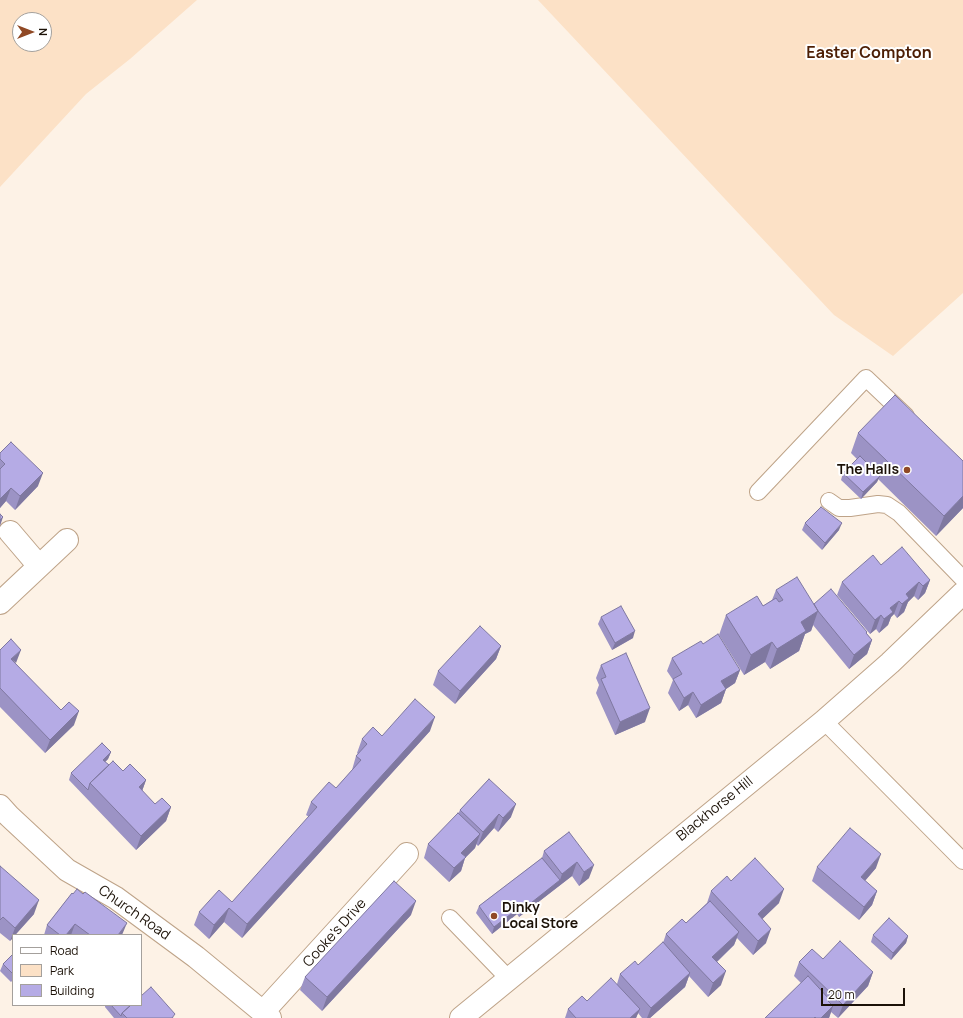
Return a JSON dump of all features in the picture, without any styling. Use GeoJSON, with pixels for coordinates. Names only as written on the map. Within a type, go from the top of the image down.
{"type":"FeatureCollection","features":[{"type":"Feature","properties":{"kind":"street"},"geometry":{"type":"LineString","coordinates":[[10,532],[39,566]]}},
{"type":"Feature","properties":{"kind":"street"},"geometry":{"type":"LineString","coordinates":[[0,603],[67,540]]}},
{"type":"Feature","properties":{"kind":"street","name":"Blackhorse Hill"},"geometry":{"type":"LineString","coordinates":[[461,1018],[824,721],[890,663],[963,593]]}},
{"type":"Feature","properties":{"kind":"street","name":"Church Road"},"geometry":{"type":"LineString","coordinates":[[0,806],[67,870],[116,898],[196,957],[266,1015]]}},
{"type":"Feature","properties":{"kind":"street","name":"Cooke's Drive"},"geometry":{"type":"LineString","coordinates":[[266,1015],[407,854]]}},
{"type":"Feature","properties":{"kind":"lane"},"geometry":{"type":"LineString","coordinates":[[758,492],[866,378],[917,428]]}},
{"type":"Feature","properties":{"kind":"lane"},"geometry":{"type":"LineString","coordinates":[[829,501],[838,508],[878,504],[887,505],[899,513],[963,579]]}},
{"type":"Feature","properties":{"kind":"lane"},"geometry":{"type":"LineString","coordinates":[[824,721],[963,861]]}},
{"type":"Feature","properties":{"kind":"lane"},"geometry":{"type":"LineString","coordinates":[[450,918],[508,978]]}},
{"type":"Feature","properties":{"kind":"green space"},"geometry":{"type":"Polygon","coordinates":[[[0,0],[197,0],[130,59],[86,94],[0,187],[0,0]]]}},
{"type":"Feature","properties":{"kind":"green space"},"geometry":{"type":"Polygon","coordinates":[[[538,0],[963,0],[963,293],[893,356],[834,315],[538,0]]]}},
{"type":"Feature","properties":{"kind":"building"},"geometry":{"type":"Polygon","coordinates":[[[895,395],[963,461],[963,496],[944,516],[858,433],[895,395]]]}},
{"type":"Feature","properties":{"kind":"building"},"geometry":{"type":"Polygon","coordinates":[[[11,442],[43,473],[20,496],[11,488],[0,499],[0,469],[5,464],[0,459],[0,453],[11,442]]]}},
{"type":"Feature","properties":{"kind":"building"},"geometry":{"type":"Polygon","coordinates":[[[860,456],[880,476],[863,492],[843,473],[860,456]]]}},
{"type":"Feature","properties":{"kind":"building"},"geometry":{"type":"Polygon","coordinates":[[[821,507],[842,523],[825,543],[805,523],[821,507]]]}},
{"type":"Feature","properties":{"kind":"building"},"geometry":{"type":"Polygon","coordinates":[[[902,547],[930,580],[923,586],[919,582],[906,594],[909,598],[902,604],[899,601],[890,608],[893,612],[884,619],[881,615],[875,620],[842,582],[873,555],[881,565],[902,547]]]}},
{"type":"Feature","properties":{"kind":"building"},"geometry":{"type":"Polygon","coordinates":[[[797,577],[818,611],[801,622],[806,631],[777,649],[772,642],[751,655],[726,615],[757,596],[763,606],[776,598],[779,602],[783,600],[776,590],[797,577]]]}},
{"type":"Feature","properties":{"kind":"building"},"geometry":{"type":"Polygon","coordinates":[[[831,589],[872,640],[854,655],[814,604],[831,589]]]}},
{"type":"Feature","properties":{"kind":"building"},"geometry":{"type":"Polygon","coordinates":[[[621,606],[635,631],[615,643],[601,617],[621,606]]]}},
{"type":"Feature","properties":{"kind":"building"},"geometry":{"type":"Polygon","coordinates":[[[480,626],[501,646],[460,691],[438,671],[480,626]]]}},
{"type":"Feature","properties":{"kind":"building"},"geometry":{"type":"Polygon","coordinates":[[[718,634],[740,670],[721,681],[726,689],[701,705],[693,692],[684,698],[673,679],[682,674],[672,658],[701,641],[703,644],[718,634]]]}},
{"type":"Feature","properties":{"kind":"building"},"geometry":{"type":"Polygon","coordinates":[[[11,639],[21,650],[11,659],[61,710],[69,702],[79,711],[50,740],[0,688],[0,650],[11,639]]]}},
{"type":"Feature","properties":{"kind":"building"},"geometry":{"type":"Polygon","coordinates":[[[626,653],[650,708],[620,722],[601,679],[606,677],[601,665],[626,653]]]}},
{"type":"Feature","properties":{"kind":"building"},"geometry":{"type":"Polygon","coordinates":[[[415,699],[435,717],[247,924],[229,908],[214,925],[199,912],[219,890],[232,902],[317,807],[311,802],[329,782],[336,788],[361,760],[356,756],[367,744],[362,739],[373,727],[382,736],[415,699]]]}},
{"type":"Feature","properties":{"kind":"building"},"geometry":{"type":"Polygon","coordinates":[[[102,743],[111,752],[103,760],[109,765],[90,783],[88,790],[71,773],[102,743]]]}},
{"type":"Feature","properties":{"kind":"building"},"geometry":{"type":"Polygon","coordinates":[[[113,761],[123,771],[130,764],[146,780],[139,787],[155,804],[162,798],[171,807],[141,836],[90,783],[113,761]]]}},
{"type":"Feature","properties":{"kind":"building"},"geometry":{"type":"Polygon","coordinates":[[[489,779],[516,804],[503,818],[499,814],[483,832],[460,810],[489,779]]]}},
{"type":"Feature","properties":{"kind":"building"},"geometry":{"type":"Polygon","coordinates":[[[458,813],[480,834],[461,853],[466,857],[454,868],[428,844],[458,813]]]}},
{"type":"Feature","properties":{"kind":"building"},"geometry":{"type":"Polygon","coordinates":[[[850,828],[881,854],[861,877],[877,891],[864,907],[817,867],[850,828]]]}},
{"type":"Feature","properties":{"kind":"building"},"geometry":{"type":"Polygon","coordinates":[[[569,832],[594,865],[584,872],[577,862],[562,874],[544,851],[569,832]]]}},
{"type":"Feature","properties":{"kind":"building"},"geometry":{"type":"Polygon","coordinates":[[[542,858],[560,880],[522,910],[520,907],[494,927],[479,906],[542,858]]]}},
{"type":"Feature","properties":{"kind":"building"},"geometry":{"type":"Polygon","coordinates":[[[755,858],[784,889],[758,914],[771,929],[758,941],[711,891],[727,876],[731,881],[755,858]]]}},
{"type":"Feature","properties":{"kind":"building"},"geometry":{"type":"Polygon","coordinates":[[[0,866],[39,900],[15,928],[3,917],[0,920],[0,866]]]}},
{"type":"Feature","properties":{"kind":"building"},"geometry":{"type":"Polygon","coordinates":[[[394,881],[416,901],[327,997],[305,977],[394,881]]]}},
{"type":"Feature","properties":{"kind":"building"},"geometry":{"type":"Polygon","coordinates":[[[77,889],[83,894],[85,892],[127,923],[119,934],[89,934],[75,924],[67,934],[59,934],[47,925],[72,893],[73,894],[77,889]]]}},
{"type":"Feature","properties":{"kind":"building"},"geometry":{"type":"Polygon","coordinates":[[[710,901],[739,932],[712,957],[726,971],[713,983],[666,934],[682,919],[686,923],[710,901]]]}},
{"type":"Feature","properties":{"kind":"building"},"geometry":{"type":"Polygon","coordinates":[[[889,918],[908,936],[893,953],[873,935],[889,918]]]}},
{"type":"Feature","properties":{"kind":"building"},"geometry":{"type":"Polygon","coordinates":[[[840,941],[873,972],[843,1005],[799,962],[812,949],[823,959],[840,941]]]}},
{"type":"Feature","properties":{"kind":"building"},"geometry":{"type":"Polygon","coordinates":[[[663,942],[690,973],[651,1008],[620,974],[635,961],[638,965],[663,942]]]}},
{"type":"Feature","properties":{"kind":"building"},"geometry":{"type":"Polygon","coordinates":[[[12,955],[12,973],[3,964],[12,955]]]}},
{"type":"Feature","properties":{"kind":"building"},"geometry":{"type":"Polygon","coordinates":[[[808,976],[829,999],[828,1001],[833,1006],[821,1018],[765,1018],[808,976]]]}},
{"type":"Feature","properties":{"kind":"building"},"geometry":{"type":"Polygon","coordinates":[[[611,978],[640,1009],[630,1018],[576,1018],[568,1009],[582,996],[587,1001],[611,978]]]}},
{"type":"Feature","properties":{"kind":"building"},"geometry":{"type":"Polygon","coordinates":[[[151,987],[175,1014],[172,1018],[127,1018],[122,1013],[130,1006],[142,1006],[142,995],[151,987]]]}},
{"type":"Feature","properties":{"kind":"building"},"geometry":{"type":"Polygon","coordinates":[[[112,1006],[130,1006],[122,1013],[121,1016],[112,1006]]]}},
{"type":"Feature","properties":{"kind":"place","name":"The Halls"},"geometry":{"type":"Point","coordinates":[907,470]}},
{"type":"Feature","properties":{"kind":"place","name":"Dinky Local Store"},"geometry":{"type":"Point","coordinates":[494,916]}},
{"type":"Feature","properties":{"kind":"district","name":"Easter Compton"},"geometry":{"type":"Point","coordinates":[869,54]}}]}
